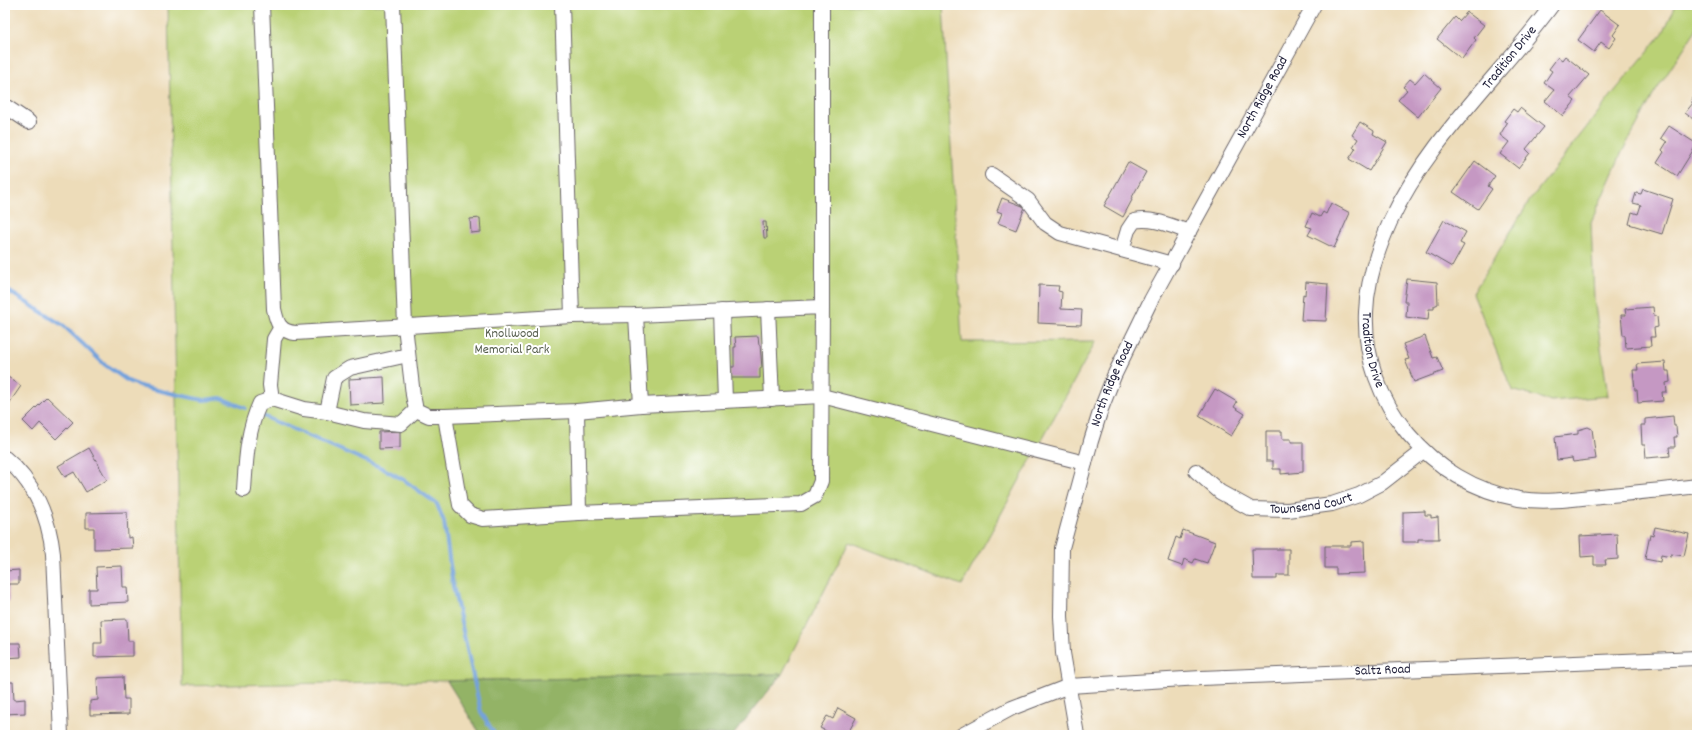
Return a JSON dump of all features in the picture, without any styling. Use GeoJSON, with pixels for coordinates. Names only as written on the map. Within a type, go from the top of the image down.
{"type":"FeatureCollection","features":[{"type":"Feature","properties":{"kind":"street"},"geometry":{"type":"LineString","coordinates":[[262,5],[274,309],[276,322],[286,332],[295,333],[572,316],[636,315],[822,306]]}},
{"type":"Feature","properties":{"kind":"street"},"geometry":{"type":"LineString","coordinates":[[393,5],[405,326],[416,410]]}},
{"type":"Feature","properties":{"kind":"street"},"geometry":{"type":"LineString","coordinates":[[562,5],[572,316]]}},
{"type":"Feature","properties":{"kind":"street"},"geometry":{"type":"LineString","coordinates":[[445,416],[460,505],[470,515],[483,519],[579,513],[801,504],[815,496],[820,481],[822,396],[822,5]]}},
{"type":"Feature","properties":{"kind":"street","name":"North Ridge Road"},"geometry":{"type":"LineString","coordinates":[[1077,735],[1063,653],[1061,616],[1062,548],[1101,409],[1114,376],[1151,300],[1314,5]]}},
{"type":"Feature","properties":{"kind":"street","name":"Tradition Drive"},"geometry":{"type":"LineString","coordinates":[[1552,5],[1435,148],[1414,178],[1391,221],[1378,251],[1371,274],[1366,311],[1369,354],[1380,388],[1390,409],[1397,420],[1423,451],[1454,475],[1486,489],[1521,499],[1557,501],[1697,486]]}},
{"type":"Feature","properties":{"kind":"street"},"geometry":{"type":"LineString","coordinates":[[5,106],[29,122]]}},
{"type":"Feature","properties":{"kind":"street"},"geometry":{"type":"LineString","coordinates":[[992,175],[1028,200],[1045,223],[1060,233],[1172,264]]}},
{"type":"Feature","properties":{"kind":"street"},"geometry":{"type":"LineString","coordinates":[[1122,250],[1128,230],[1134,222],[1144,219],[1157,221],[1189,232]]}},
{"type":"Feature","properties":{"kind":"street"},"geometry":{"type":"LineString","coordinates":[[768,309],[772,398]]}},
{"type":"Feature","properties":{"kind":"street"},"geometry":{"type":"LineString","coordinates":[[722,311],[725,401]]}},
{"type":"Feature","properties":{"kind":"street"},"geometry":{"type":"LineString","coordinates":[[636,315],[641,405]]}},
{"type":"Feature","properties":{"kind":"street"},"geometry":{"type":"LineString","coordinates":[[272,399],[270,386],[274,339],[281,327]]}},
{"type":"Feature","properties":{"kind":"street"},"geometry":{"type":"LineString","coordinates":[[327,412],[334,378],[350,368],[408,355]]}},
{"type":"Feature","properties":{"kind":"street"},"geometry":{"type":"LineString","coordinates":[[416,410],[429,416],[445,416],[577,411],[641,405],[822,396],[1085,463]]}},
{"type":"Feature","properties":{"kind":"street"},"geometry":{"type":"LineString","coordinates":[[244,490],[247,447],[253,419],[260,403],[272,399],[304,410],[327,412],[364,421],[401,424],[416,410]]}},
{"type":"Feature","properties":{"kind":"street"},"geometry":{"type":"LineString","coordinates":[[577,411],[579,513]]}},
{"type":"Feature","properties":{"kind":"street","name":"Townsend Court"},"geometry":{"type":"LineString","coordinates":[[1196,471],[1220,492],[1251,509],[1288,510],[1332,504],[1360,494],[1382,483],[1423,451]]}},
{"type":"Feature","properties":{"kind":"street"},"geometry":{"type":"LineString","coordinates":[[5,458],[22,475],[31,488],[41,505],[49,524],[53,554],[61,735]]}},
{"type":"Feature","properties":{"kind":"street","name":"Saltz Road"},"geometry":{"type":"LineString","coordinates":[[1069,686],[1201,678],[1697,658]]}},
{"type":"Feature","properties":{"kind":"street"},"geometry":{"type":"LineString","coordinates":[[962,735],[1012,708],[1069,686]]}},
{"type":"Feature","properties":{"kind":"green space","name":"Knollwood Memorial Park"},"geometry":{"type":"Polygon","coordinates":[[[168,5],[943,5],[962,342],[1096,341],[962,585],[849,542],[782,674],[182,686],[168,5]]]}},
{"type":"Feature","properties":{"kind":"green space"},"geometry":{"type":"Polygon","coordinates":[[[1676,5],[1697,5],[1697,28],[1654,94],[1622,152],[1591,222],[1594,299],[1608,396],[1551,401],[1512,390],[1473,293],[1530,200],[1614,92],[1663,33],[1676,5]]]}},
{"type":"Feature","properties":{"kind":"green space"},"geometry":{"type":"Polygon","coordinates":[[[782,674],[733,735],[481,735],[447,681],[782,674]]]}},
{"type":"Feature","properties":{"kind":"building"},"geometry":{"type":"Polygon","coordinates":[[[1600,10],[1620,25],[1613,35],[1616,38],[1609,48],[1601,42],[1594,52],[1578,40],[1600,10]]]}},
{"type":"Feature","properties":{"kind":"building"},"geometry":{"type":"Polygon","coordinates":[[[1467,12],[1484,25],[1474,38],[1476,40],[1462,59],[1437,39],[1455,17],[1459,21],[1467,12]]]}},
{"type":"Feature","properties":{"kind":"building"},"geometry":{"type":"Polygon","coordinates":[[[1565,56],[1589,75],[1570,97],[1575,101],[1563,116],[1545,101],[1554,90],[1544,83],[1552,71],[1549,69],[1558,57],[1562,60],[1565,56]]]}},
{"type":"Feature","properties":{"kind":"building"},"geometry":{"type":"Polygon","coordinates":[[[1424,73],[1441,88],[1418,117],[1398,100],[1407,90],[1403,87],[1410,79],[1415,83],[1424,73]]]}},
{"type":"Feature","properties":{"kind":"building"},"geometry":{"type":"Polygon","coordinates":[[[1697,92],[1697,122],[1685,113],[1693,103],[1690,101],[1697,92]]]}},
{"type":"Feature","properties":{"kind":"building"},"geometry":{"type":"Polygon","coordinates":[[[1520,108],[1544,127],[1526,149],[1530,153],[1518,168],[1500,154],[1509,142],[1500,135],[1507,123],[1504,121],[1513,109],[1517,112],[1520,108]]]}},
{"type":"Feature","properties":{"kind":"building"},"geometry":{"type":"Polygon","coordinates":[[[1360,122],[1374,131],[1373,134],[1387,142],[1369,171],[1349,159],[1356,148],[1353,147],[1358,139],[1352,135],[1360,122]]]}},
{"type":"Feature","properties":{"kind":"building"},"geometry":{"type":"Polygon","coordinates":[[[1669,126],[1697,144],[1677,176],[1657,163],[1664,152],[1662,150],[1667,142],[1661,138],[1669,126]]]}},
{"type":"Feature","properties":{"kind":"building"},"geometry":{"type":"Polygon","coordinates":[[[1475,161],[1495,176],[1488,186],[1492,189],[1478,209],[1453,192],[1475,161]]]}},
{"type":"Feature","properties":{"kind":"building"},"geometry":{"type":"Polygon","coordinates":[[[1128,162],[1146,172],[1123,217],[1104,206],[1128,162]]]}},
{"type":"Feature","properties":{"kind":"building"},"geometry":{"type":"Polygon","coordinates":[[[1643,189],[1673,199],[1662,234],[1629,224],[1632,212],[1638,214],[1641,205],[1633,203],[1636,193],[1641,194],[1643,189]]]}},
{"type":"Feature","properties":{"kind":"building"},"geometry":{"type":"Polygon","coordinates":[[[1002,198],[1025,207],[1016,230],[998,223],[1002,213],[997,211],[1002,198]]]}},
{"type":"Feature","properties":{"kind":"building"},"geometry":{"type":"Polygon","coordinates":[[[1331,203],[1350,213],[1334,248],[1308,235],[1312,228],[1306,226],[1312,213],[1320,217],[1323,212],[1326,214],[1331,203]]]}},
{"type":"Feature","properties":{"kind":"building"},"geometry":{"type":"Polygon","coordinates":[[[480,218],[481,232],[471,233],[470,219],[480,218]]]}},
{"type":"Feature","properties":{"kind":"building"},"geometry":{"type":"Polygon","coordinates":[[[1444,220],[1466,232],[1460,243],[1464,245],[1452,267],[1426,252],[1444,220]]]}},
{"type":"Feature","properties":{"kind":"building"},"geometry":{"type":"Polygon","coordinates":[[[763,222],[766,222],[767,238],[764,238],[763,222]]]}},
{"type":"Feature","properties":{"kind":"building"},"geometry":{"type":"Polygon","coordinates":[[[1407,279],[1437,282],[1438,304],[1434,306],[1434,309],[1429,309],[1428,320],[1406,317],[1407,302],[1404,302],[1407,279]]]}},
{"type":"Feature","properties":{"kind":"building"},"geometry":{"type":"Polygon","coordinates":[[[1306,282],[1328,284],[1326,321],[1301,320],[1303,294],[1305,295],[1306,282]]]}},
{"type":"Feature","properties":{"kind":"building"},"geometry":{"type":"Polygon","coordinates":[[[1039,285],[1059,286],[1058,291],[1062,292],[1061,309],[1082,310],[1081,325],[1038,323],[1039,285]]]}},
{"type":"Feature","properties":{"kind":"building"},"geometry":{"type":"Polygon","coordinates":[[[1653,307],[1654,316],[1657,316],[1658,327],[1654,328],[1655,337],[1650,337],[1651,346],[1626,348],[1621,315],[1626,315],[1625,309],[1653,307]]]}},
{"type":"Feature","properties":{"kind":"building"},"geometry":{"type":"Polygon","coordinates":[[[758,336],[762,368],[760,368],[760,378],[730,378],[730,367],[734,367],[734,347],[736,347],[735,337],[758,336]]]}},
{"type":"Feature","properties":{"kind":"building"},"geometry":{"type":"Polygon","coordinates":[[[1425,336],[1433,358],[1437,357],[1443,371],[1414,382],[1405,360],[1409,359],[1403,344],[1425,336]]]}},
{"type":"Feature","properties":{"kind":"building"},"geometry":{"type":"Polygon","coordinates":[[[1665,362],[1666,371],[1669,371],[1670,382],[1666,383],[1667,392],[1662,392],[1663,401],[1638,403],[1633,370],[1638,370],[1637,364],[1665,362]]]}},
{"type":"Feature","properties":{"kind":"building"},"geometry":{"type":"Polygon","coordinates":[[[5,375],[21,386],[8,405],[5,403],[5,375]]]}},
{"type":"Feature","properties":{"kind":"building"},"geometry":{"type":"Polygon","coordinates":[[[384,377],[385,403],[350,405],[349,379],[384,377]]]}},
{"type":"Feature","properties":{"kind":"building"},"geometry":{"type":"Polygon","coordinates":[[[1215,389],[1237,402],[1234,407],[1245,414],[1231,436],[1199,416],[1215,389]]]}},
{"type":"Feature","properties":{"kind":"building"},"geometry":{"type":"Polygon","coordinates":[[[47,397],[73,422],[56,439],[40,423],[33,431],[23,421],[47,397]]]}},
{"type":"Feature","properties":{"kind":"building"},"geometry":{"type":"Polygon","coordinates":[[[1673,416],[1677,437],[1674,437],[1675,447],[1669,447],[1670,456],[1646,458],[1645,445],[1642,445],[1641,425],[1645,425],[1645,419],[1673,416]]]}},
{"type":"Feature","properties":{"kind":"building"},"geometry":{"type":"Polygon","coordinates":[[[1588,427],[1592,429],[1596,459],[1573,462],[1572,458],[1557,460],[1555,437],[1578,434],[1578,430],[1588,427]]]}},
{"type":"Feature","properties":{"kind":"building"},"geometry":{"type":"Polygon","coordinates":[[[400,431],[400,448],[379,449],[379,432],[400,431]]]}},
{"type":"Feature","properties":{"kind":"building"},"geometry":{"type":"Polygon","coordinates":[[[1266,431],[1282,431],[1282,439],[1291,439],[1291,442],[1303,442],[1303,472],[1281,474],[1281,469],[1273,469],[1273,461],[1266,461],[1266,431]]]}},
{"type":"Feature","properties":{"kind":"building"},"geometry":{"type":"Polygon","coordinates":[[[89,448],[107,480],[86,492],[74,472],[65,477],[58,466],[89,448]]]}},
{"type":"Feature","properties":{"kind":"building"},"geometry":{"type":"Polygon","coordinates":[[[1425,511],[1425,515],[1431,515],[1431,518],[1438,517],[1439,539],[1418,539],[1418,542],[1403,542],[1403,512],[1425,511]]]}},
{"type":"Feature","properties":{"kind":"building"},"geometry":{"type":"Polygon","coordinates":[[[127,512],[128,538],[132,537],[133,548],[94,549],[94,528],[86,528],[86,513],[127,512]]]}},
{"type":"Feature","properties":{"kind":"building"},"geometry":{"type":"Polygon","coordinates":[[[1655,527],[1689,534],[1684,556],[1671,554],[1671,557],[1661,555],[1660,562],[1645,559],[1650,535],[1653,536],[1655,527]]]}},
{"type":"Feature","properties":{"kind":"building"},"geometry":{"type":"Polygon","coordinates":[[[1183,530],[1215,542],[1207,563],[1195,559],[1193,563],[1184,559],[1182,566],[1168,561],[1176,537],[1180,539],[1183,530]]]}},
{"type":"Feature","properties":{"kind":"building"},"geometry":{"type":"Polygon","coordinates":[[[1617,534],[1618,559],[1605,560],[1606,565],[1594,565],[1594,556],[1581,557],[1580,536],[1617,534]]]}},
{"type":"Feature","properties":{"kind":"building"},"geometry":{"type":"Polygon","coordinates":[[[1364,541],[1365,573],[1336,574],[1336,568],[1325,568],[1325,546],[1351,546],[1351,542],[1364,541]]]}},
{"type":"Feature","properties":{"kind":"building"},"geometry":{"type":"Polygon","coordinates":[[[1252,549],[1289,549],[1289,575],[1277,575],[1277,579],[1253,579],[1252,549]]]}},
{"type":"Feature","properties":{"kind":"building"},"geometry":{"type":"Polygon","coordinates":[[[122,566],[123,587],[127,587],[128,602],[89,604],[89,589],[97,589],[96,567],[122,566]]]}},
{"type":"Feature","properties":{"kind":"building"},"geometry":{"type":"Polygon","coordinates":[[[19,570],[19,584],[8,584],[9,602],[5,602],[5,571],[19,570]]]}},
{"type":"Feature","properties":{"kind":"building"},"geometry":{"type":"Polygon","coordinates":[[[127,619],[128,641],[133,641],[133,656],[94,657],[94,643],[102,643],[101,620],[127,619]]]}},
{"type":"Feature","properties":{"kind":"building"},"geometry":{"type":"Polygon","coordinates":[[[5,626],[8,626],[9,643],[20,643],[21,657],[5,658],[5,626]]]}},
{"type":"Feature","properties":{"kind":"building"},"geometry":{"type":"Polygon","coordinates":[[[123,677],[124,699],[129,699],[129,714],[90,715],[90,701],[98,700],[97,678],[123,677]]]}},
{"type":"Feature","properties":{"kind":"building"},"geometry":{"type":"Polygon","coordinates":[[[5,682],[13,682],[14,700],[25,699],[25,713],[5,714],[5,682]]]}},
{"type":"Feature","properties":{"kind":"building"},"geometry":{"type":"Polygon","coordinates":[[[838,708],[856,718],[847,735],[824,735],[826,731],[820,728],[827,716],[833,719],[838,708]]]}},
{"type":"Feature","properties":{"kind":"waterway"},"geometry":{"type":"LineString","coordinates":[[5,289],[64,326],[104,364],[128,381],[143,387],[193,398],[204,400],[221,398],[245,408]]}},
{"type":"Feature","properties":{"kind":"waterway"},"geometry":{"type":"LineString","coordinates":[[263,416],[382,468],[404,480],[437,504],[444,522],[453,586],[481,712],[495,735]]}}]}
